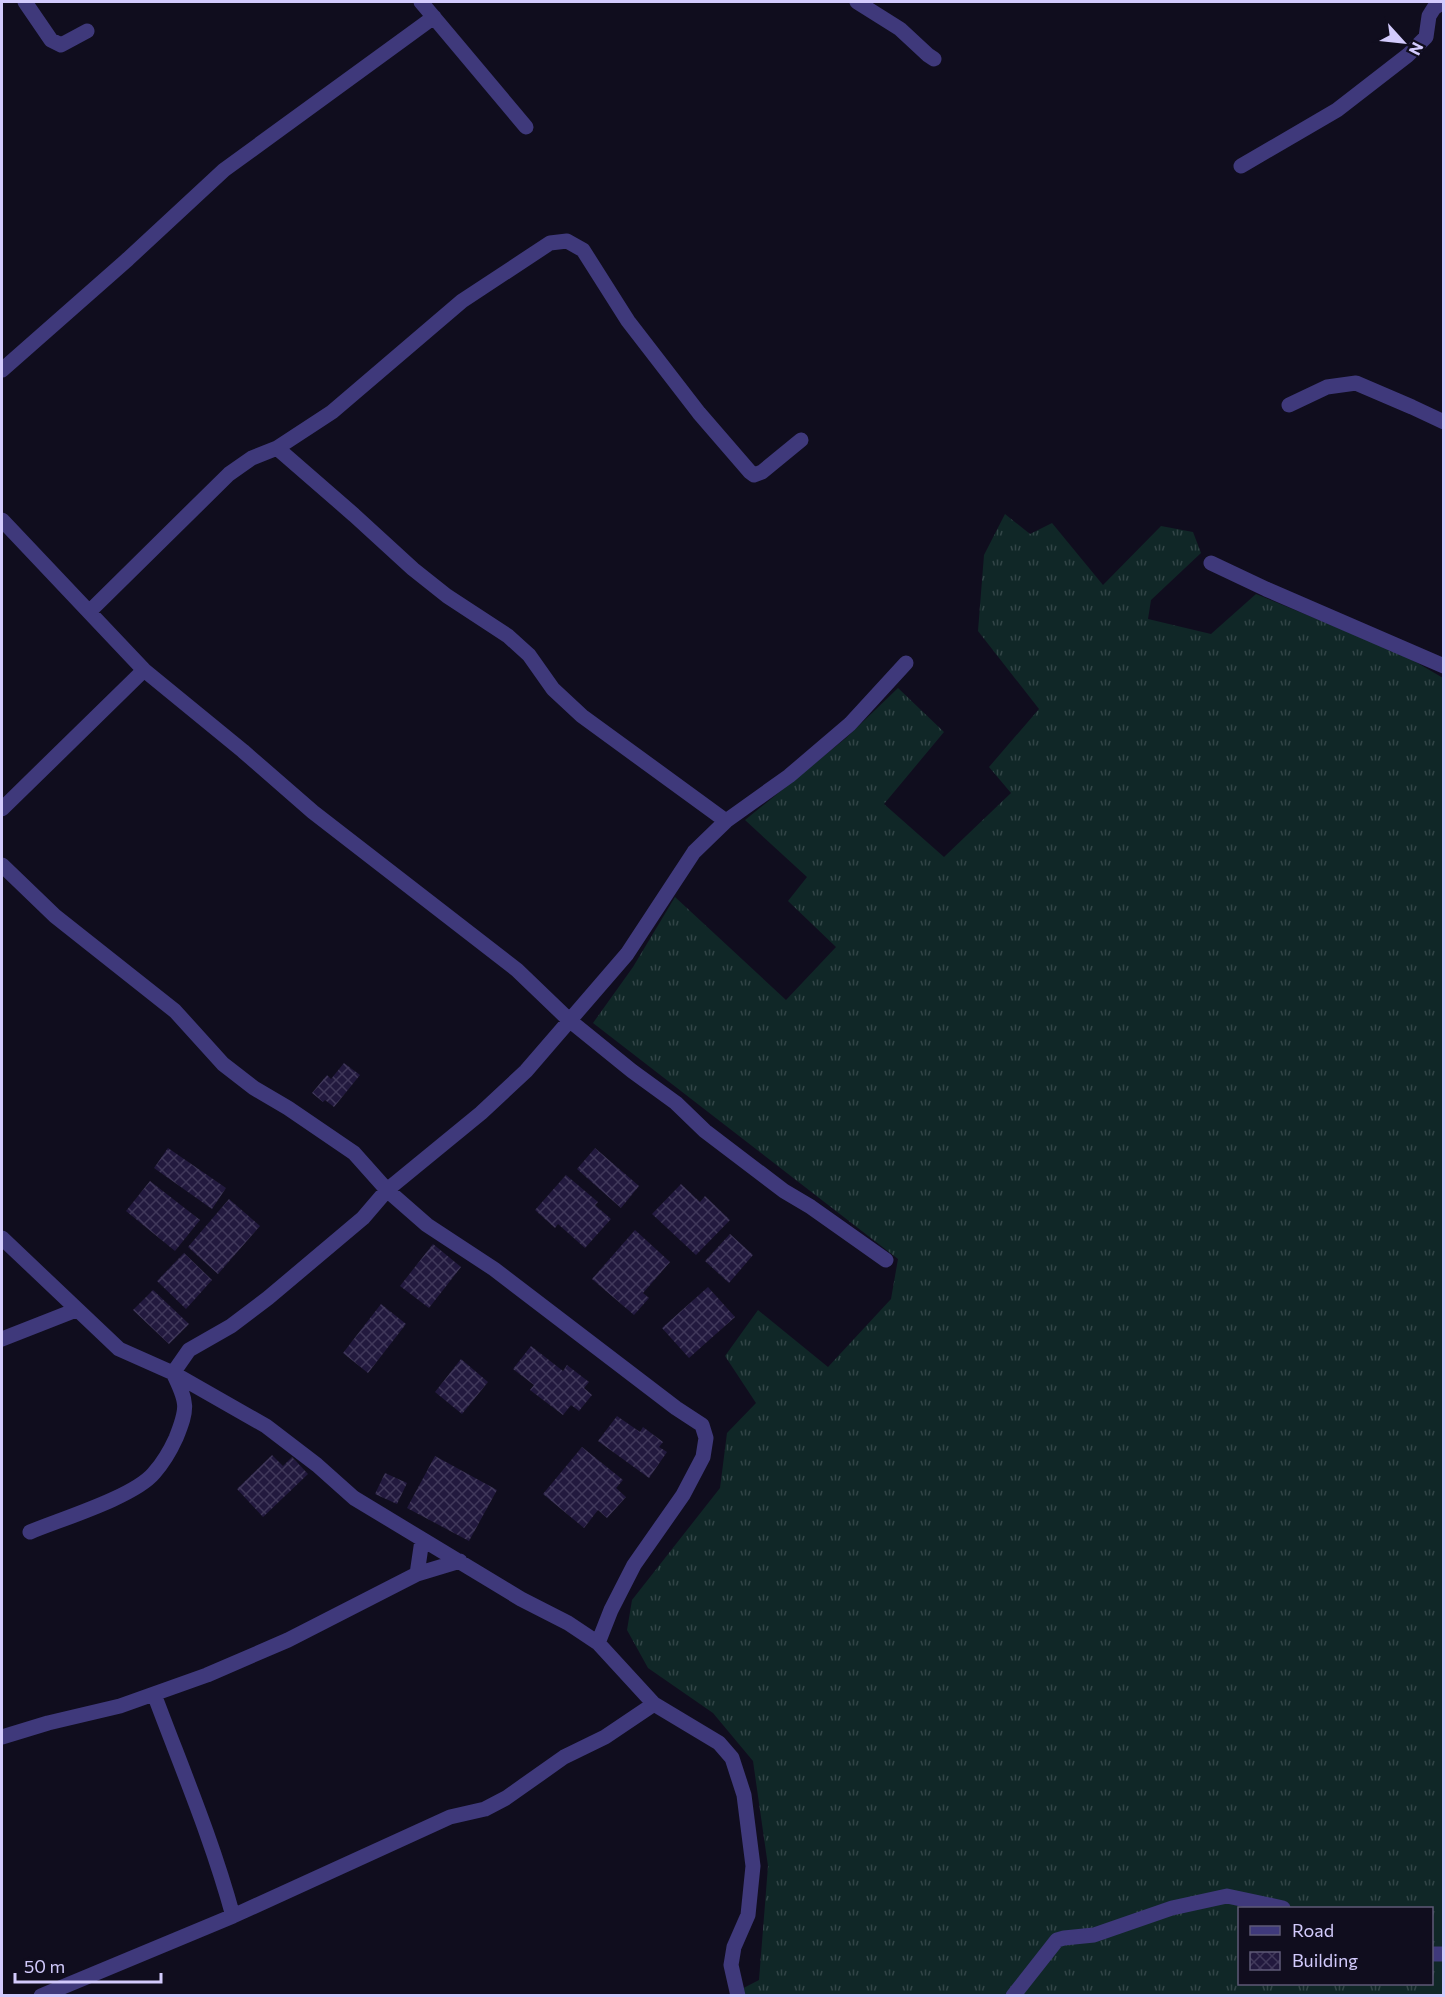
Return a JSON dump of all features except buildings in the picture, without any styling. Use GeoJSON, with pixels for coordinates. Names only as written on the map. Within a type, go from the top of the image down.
{"type":"FeatureCollection","features":[{"type":"Feature","properties":{"kind":"street"},"geometry":{"type":"LineString","coordinates":[[25,2],[51,40],[61,45],[87,31]]}},
{"type":"Feature","properties":{"kind":"street"},"geometry":{"type":"LineString","coordinates":[[421,2],[526,127]]}},
{"type":"Feature","properties":{"kind":"street"},"geometry":{"type":"LineString","coordinates":[[857,2],[900,29],[934,58]]}},
{"type":"Feature","properties":{"kind":"street"},"geometry":{"type":"LineString","coordinates":[[1241,166],[1337,110],[1408,55],[1426,37],[1429,16],[1434,8],[1443,2]]}},
{"type":"Feature","properties":{"kind":"street"},"geometry":{"type":"LineString","coordinates":[[2,370],[128,259],[224,170],[434,17]]}},
{"type":"Feature","properties":{"kind":"street"},"geometry":{"type":"LineString","coordinates":[[89,612],[229,474],[252,458],[277,447],[332,412],[462,301],[550,243],[567,241],[583,250],[628,321],[699,413],[750,472],[754,475],[762,472],[801,440]]}},
{"type":"Feature","properties":{"kind":"street"},"geometry":{"type":"LineString","coordinates":[[1289,405],[1327,387],[1356,383],[1412,406],[1443,422]]}},
{"type":"Feature","properties":{"kind":"street"},"geometry":{"type":"LineString","coordinates":[[277,447],[413,569],[447,596],[508,636],[529,656],[553,688],[582,716],[726,821]]}},
{"type":"Feature","properties":{"kind":"street"},"geometry":{"type":"LineString","coordinates":[[2,520],[144,670],[313,812],[517,970],[569,1020],[676,1103],[705,1131],[784,1191],[886,1260]]}},
{"type":"Feature","properties":{"kind":"street"},"geometry":{"type":"LineString","coordinates":[[1211,563],[1266,590],[1443,666]]}},
{"type":"Feature","properties":{"kind":"street"},"geometry":{"type":"LineString","coordinates":[[173,1373],[189,1350],[231,1326],[268,1298],[363,1218],[387,1190],[481,1113],[526,1071],[627,954],[694,852],[726,821],[789,776],[850,724],[906,663]]}},
{"type":"Feature","properties":{"kind":"street"},"geometry":{"type":"LineString","coordinates":[[2,809],[144,670]]}},
{"type":"Feature","properties":{"kind":"street"},"geometry":{"type":"LineString","coordinates":[[2,865],[56,916],[175,1011],[223,1064],[254,1088],[288,1108],[354,1154],[387,1190],[427,1225],[494,1269],[676,1408],[702,1425],[706,1438],[703,1457],[683,1495],[634,1565],[610,1610],[598,1643]]}},
{"type":"Feature","properties":{"kind":"street"},"geometry":{"type":"LineString","coordinates":[[2,1238],[119,1349],[173,1373],[266,1426],[317,1465],[354,1498],[521,1599],[568,1623],[598,1643],[654,1704],[719,1743],[732,1758],[744,1795],[753,1866],[748,1915],[734,1947],[731,1965],[738,1995]]}},
{"type":"Feature","properties":{"kind":"street"},"geometry":{"type":"LineString","coordinates":[[2,1340],[76,1310]]}},
{"type":"Feature","properties":{"kind":"street"},"geometry":{"type":"LineString","coordinates":[[30,1532],[128,1493],[154,1474],[174,1443],[186,1413],[184,1394],[173,1373]]}},
{"type":"Feature","properties":{"kind":"street"},"geometry":{"type":"LineString","coordinates":[[417,1574],[423,1540]]}},
{"type":"Feature","properties":{"kind":"street"},"geometry":{"type":"LineString","coordinates":[[2,1737],[48,1723],[120,1706],[207,1675],[288,1640],[417,1574],[460,1561]]}},
{"type":"Feature","properties":{"kind":"street"},"geometry":{"type":"LineString","coordinates":[[154,1694],[222,1872],[233,1916]]}},
{"type":"Feature","properties":{"kind":"street"},"geometry":{"type":"LineString","coordinates":[[41,1995],[233,1916],[450,1817],[485,1809],[506,1798],[564,1757],[605,1737],[654,1704]]}},
{"type":"Feature","properties":{"kind":"street"},"geometry":{"type":"LineString","coordinates":[[1013,1995],[1058,1940],[1064,1938],[1094,1935],[1172,1908],[1227,1896],[1278,1907]]}},
{"type":"Feature","properties":{"kind":"green space"},"geometry":{"type":"Polygon","coordinates":[[[1005,514],[1030,534],[1052,523],[1103,585],[1161,526],[1193,532],[1201,553],[1151,600],[1148,619],[1211,634],[1256,594],[1404,655],[1443,678],[1443,1995],[730,1995],[759,1980],[768,1866],[753,1761],[713,1713],[648,1668],[627,1630],[632,1600],[720,1488],[727,1433],[756,1403],[725,1356],[758,1310],[828,1367],[891,1299],[898,1259],[593,1023],[633,967],[675,897],[786,1000],[836,947],[788,901],[807,877],[745,820],[846,738],[898,688],[944,732],[884,804],[944,857],[1011,793],[989,767],[1039,709],[978,631],[984,555],[1005,514]]]}}]}
